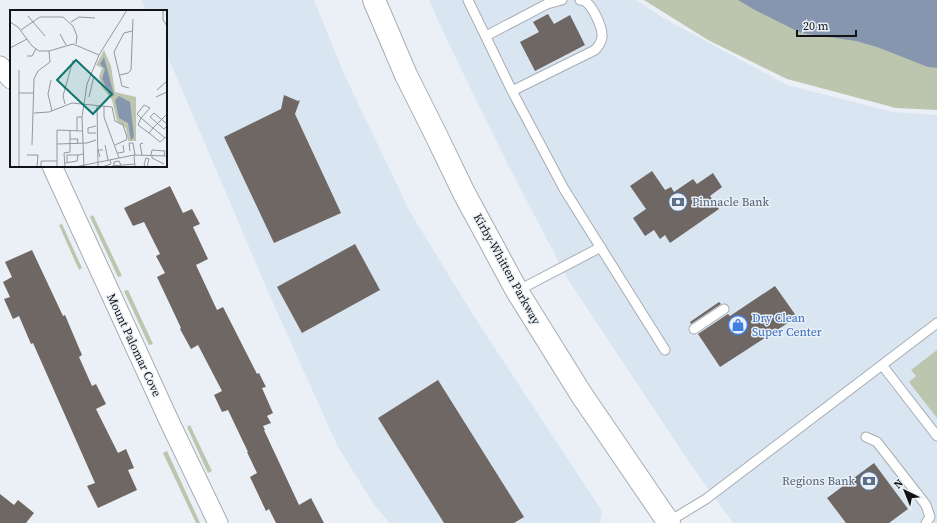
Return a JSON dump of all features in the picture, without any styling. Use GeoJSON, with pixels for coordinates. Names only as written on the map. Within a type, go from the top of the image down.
{"type":"FeatureCollection","features":[{"type":"Feature","properties":{"kind":"main road","name":"Kirby-Whitten Parkway"},"geometry":{"type":"LineString","coordinates":[[374,0],[406,74],[464,193],[517,291],[581,394],[667,523]]}},
{"type":"Feature","properties":{"kind":"street"},"geometry":{"type":"LineString","coordinates":[[0,66],[10,78]]}},
{"type":"Feature","properties":{"kind":"street","name":"Mount Palomar Cove"},"geometry":{"type":"LineString","coordinates":[[52,167],[218,523]]}},
{"type":"Feature","properties":{"kind":"lane"},"geometry":{"type":"LineString","coordinates":[[468,0],[512,91],[564,189],[665,350]]}},
{"type":"Feature","properties":{"kind":"lane"},"geometry":{"type":"LineString","coordinates":[[486,36],[547,4],[562,0]]}},
{"type":"Feature","properties":{"kind":"lane"},"geometry":{"type":"LineString","coordinates":[[512,91],[595,50],[600,45],[602,36],[593,10],[586,1],[580,0]]}},
{"type":"Feature","properties":{"kind":"lane"},"geometry":{"type":"LineString","coordinates":[[517,291],[601,247]]}},
{"type":"Feature","properties":{"kind":"lane"},"geometry":{"type":"LineString","coordinates":[[694,329],[724,309]]}},
{"type":"Feature","properties":{"kind":"lane"},"geometry":{"type":"LineString","coordinates":[[667,523],[706,499],[937,323]]}},
{"type":"Feature","properties":{"kind":"lane"},"geometry":{"type":"LineString","coordinates":[[882,364],[937,436]]}},
{"type":"Feature","properties":{"kind":"lane"},"geometry":{"type":"LineString","coordinates":[[866,437],[877,442],[926,505],[930,517],[926,523]]}},
{"type":"Feature","properties":{"kind":"shaded area"},"geometry":{"type":"Polygon","coordinates":[[[141,0],[314,0],[344,74],[410,212],[475,318],[602,511],[600,523],[390,523],[375,506],[338,447],[269,294],[167,54],[167,10],[146,10],[141,0]]]}},
{"type":"Feature","properties":{"kind":"shaded area"},"geometry":{"type":"Polygon","coordinates":[[[429,0],[636,0],[665,19],[787,85],[893,112],[937,115],[937,523],[734,523],[691,465],[569,281],[508,165],[429,0]]]}},
{"type":"Feature","properties":{"kind":"green space"},"geometry":{"type":"Polygon","coordinates":[[[644,0],[937,0],[937,110],[896,108],[787,79],[708,40],[644,0]]]}},
{"type":"Feature","properties":{"kind":"green space"},"geometry":{"type":"Polygon","coordinates":[[[93,215],[122,276],[118,277],[90,217],[93,215]]]}},
{"type":"Feature","properties":{"kind":"green space"},"geometry":{"type":"Polygon","coordinates":[[[62,224],[82,268],[79,270],[59,225],[62,224]]]}},
{"type":"Feature","properties":{"kind":"green space"},"geometry":{"type":"Polygon","coordinates":[[[128,290],[153,344],[149,345],[124,291],[128,290]]]}},
{"type":"Feature","properties":{"kind":"green space"},"geometry":{"type":"Polygon","coordinates":[[[937,350],[937,418],[909,382],[916,376],[911,370],[937,350]]]}},
{"type":"Feature","properties":{"kind":"green space"},"geometry":{"type":"Polygon","coordinates":[[[190,425],[212,471],[208,473],[187,427],[190,425]]]}},
{"type":"Feature","properties":{"kind":"green space"},"geometry":{"type":"Polygon","coordinates":[[[167,451],[200,523],[196,523],[163,453],[167,451]]]}},
{"type":"Feature","properties":{"kind":"water"},"geometry":{"type":"Polygon","coordinates":[[[738,0],[937,0],[937,68],[928,67],[877,47],[856,41],[801,33],[738,0]]]}},
{"type":"Feature","properties":{"kind":"building"},"geometry":{"type":"Polygon","coordinates":[[[548,14],[554,24],[570,15],[585,45],[535,71],[520,42],[539,32],[533,22],[548,14]]]}},
{"type":"Feature","properties":{"kind":"building"},"geometry":{"type":"Polygon","coordinates":[[[284,95],[298,101],[300,100],[295,114],[341,213],[274,243],[224,137],[281,109],[284,95]]]}},
{"type":"Feature","properties":{"kind":"building","name":"Pinnacle Bank"},"geometry":{"type":"Polygon","coordinates":[[[652,171],[665,190],[671,187],[674,192],[693,179],[697,184],[713,173],[722,187],[710,196],[719,209],[670,243],[665,235],[660,239],[654,230],[645,236],[633,218],[646,209],[630,186],[652,171]]]}},
{"type":"Feature","properties":{"kind":"building"},"geometry":{"type":"Polygon","coordinates":[[[170,186],[183,213],[192,209],[200,224],[193,227],[208,259],[196,265],[217,310],[223,307],[257,374],[259,373],[266,387],[262,388],[273,413],[267,416],[271,423],[263,426],[264,430],[299,505],[311,498],[324,523],[276,523],[269,509],[266,511],[250,477],[257,473],[248,452],[228,410],[222,412],[214,395],[222,391],[198,345],[191,349],[180,329],[181,328],[157,277],[165,273],[156,256],[160,254],[144,222],[133,226],[124,208],[170,186]]]}},
{"type":"Feature","properties":{"kind":"building"},"geometry":{"type":"Polygon","coordinates":[[[355,244],[380,290],[302,333],[277,287],[355,244]]]}},
{"type":"Feature","properties":{"kind":"building"},"geometry":{"type":"Polygon","coordinates":[[[32,250],[63,316],[65,315],[82,355],[79,357],[92,386],[96,384],[106,404],[96,409],[118,453],[126,449],[134,468],[128,470],[137,490],[98,508],[87,486],[95,483],[33,343],[31,344],[19,316],[13,319],[4,299],[10,297],[3,282],[12,277],[5,262],[32,250]]]}},
{"type":"Feature","properties":{"kind":"building","name":"Dry Clean Super Center"},"geometry":{"type":"Polygon","coordinates":[[[775,286],[797,317],[720,367],[698,334],[728,314],[730,316],[775,286]]]}},
{"type":"Feature","properties":{"kind":"building"},"geometry":{"type":"Polygon","coordinates":[[[719,302],[721,304],[691,324],[690,322],[719,302]]]}},
{"type":"Feature","properties":{"kind":"building"},"geometry":{"type":"Polygon","coordinates":[[[438,380],[524,517],[514,523],[444,523],[378,418],[438,380]]]}},
{"type":"Feature","properties":{"kind":"building","name":"Regions Bank"},"geometry":{"type":"Polygon","coordinates":[[[874,463],[908,509],[889,523],[846,523],[827,498],[874,463]]]}},
{"type":"Feature","properties":{"kind":"building"},"geometry":{"type":"Polygon","coordinates":[[[0,494],[14,505],[18,500],[34,513],[26,523],[0,523],[0,494]]]}},
{"type":"Feature","properties":{"kind":"place","name":"Pinnacle Bank"},"geometry":{"type":"Point","coordinates":[678,202]}},
{"type":"Feature","properties":{"kind":"place","name":"Dry Clean Super Center"},"geometry":{"type":"Point","coordinates":[738,325]}},
{"type":"Feature","properties":{"kind":"place","name":"Regions Bank"},"geometry":{"type":"Point","coordinates":[869,481]}}]}
